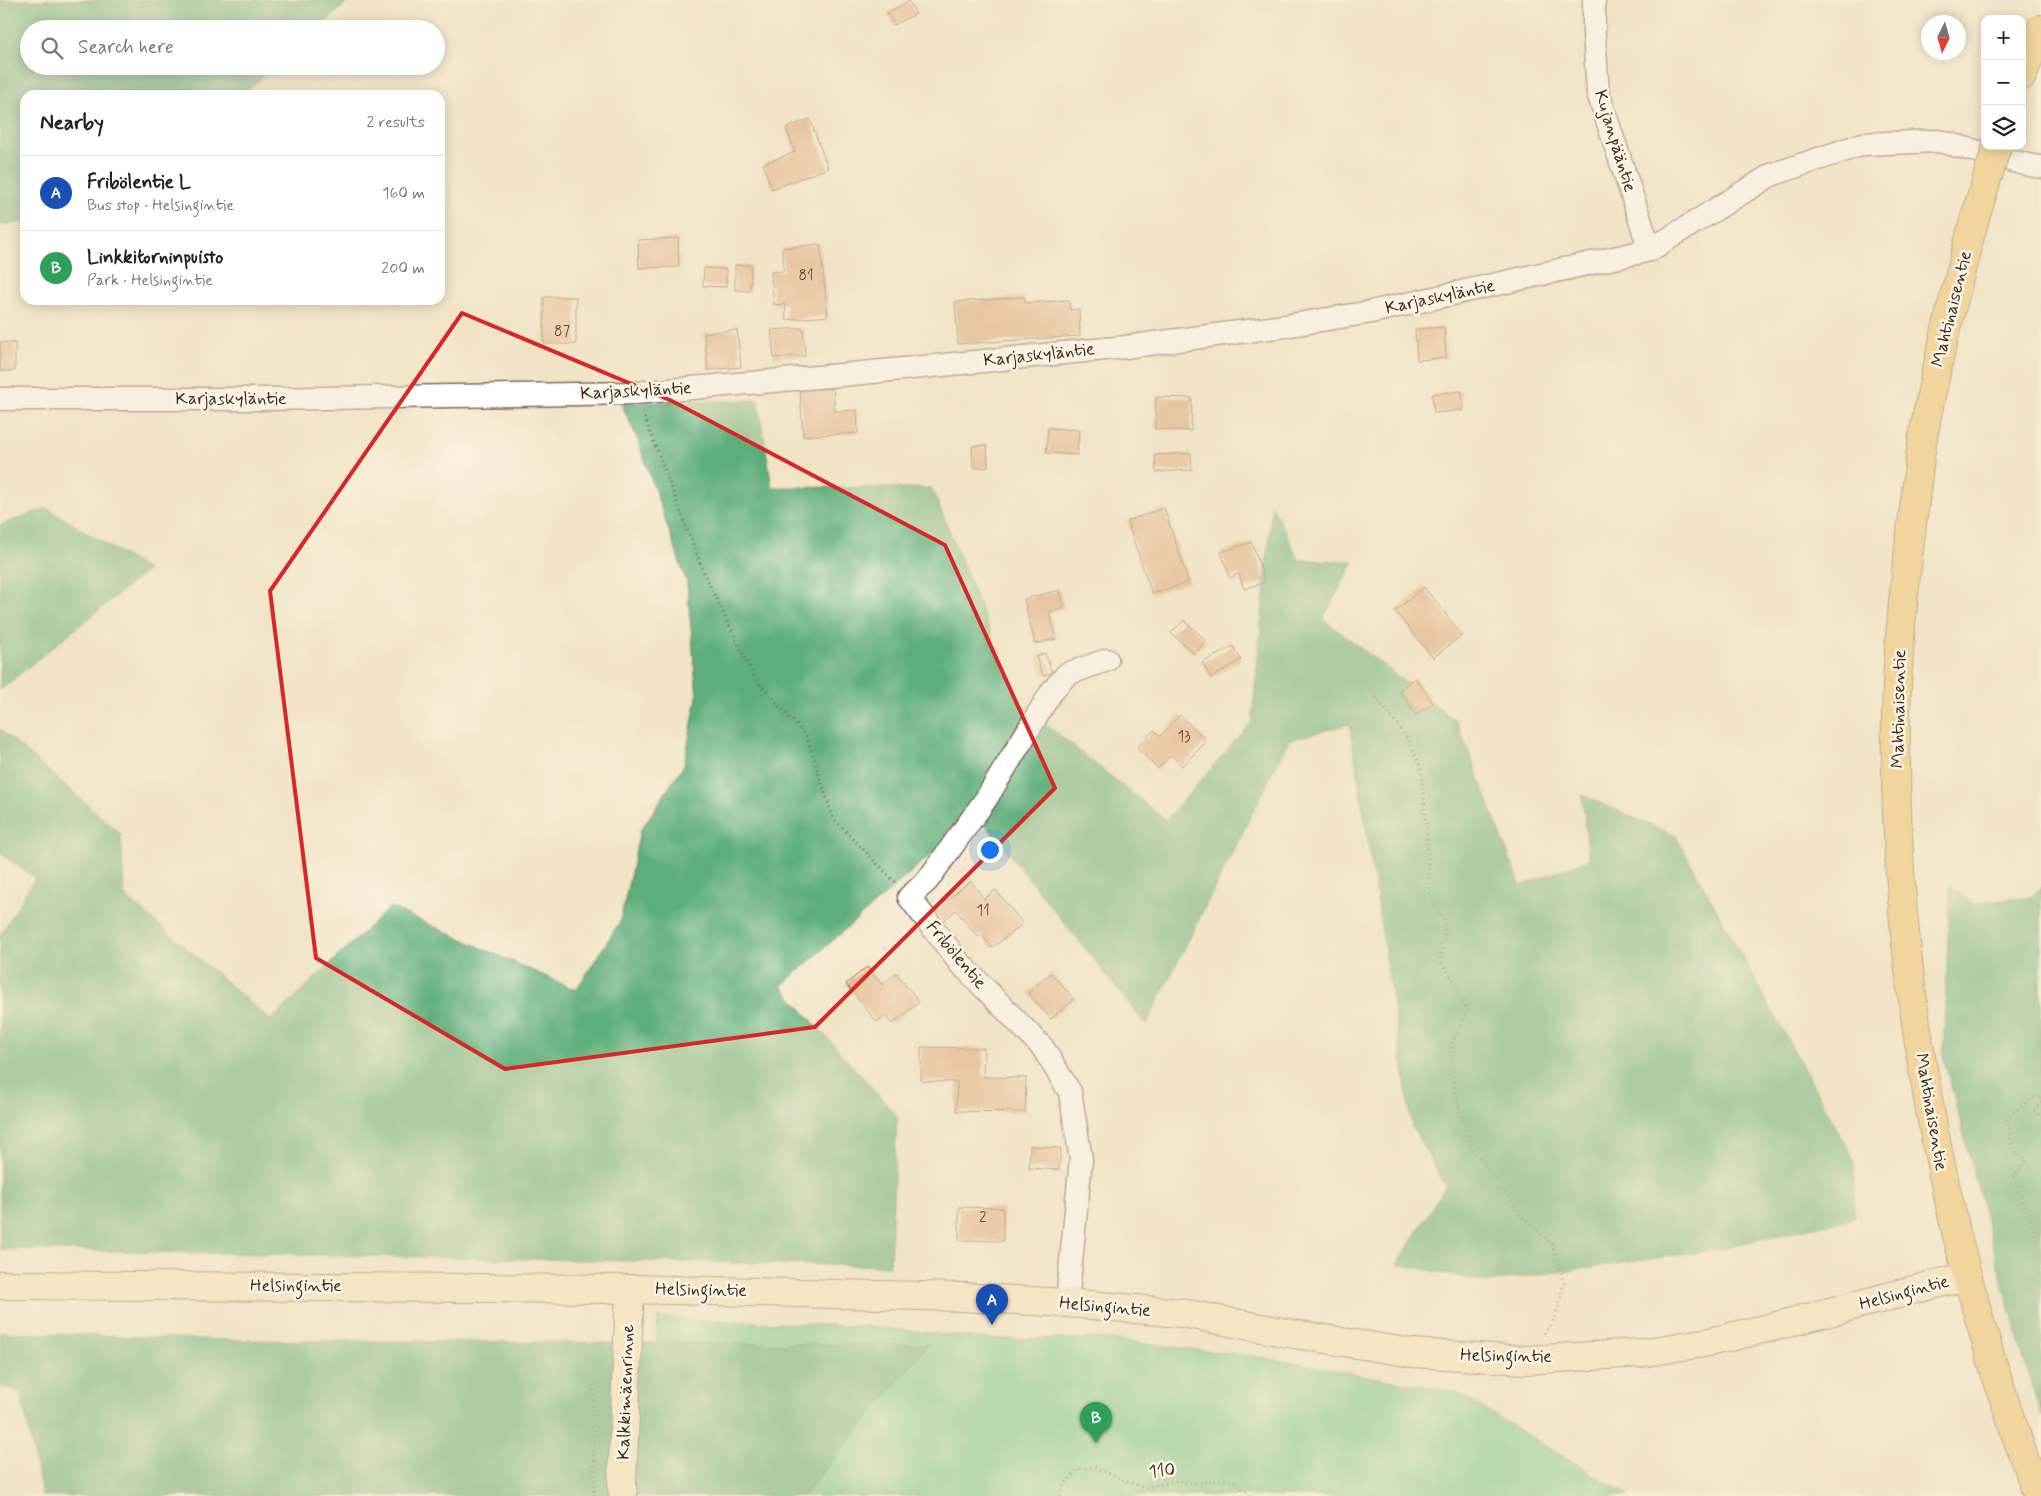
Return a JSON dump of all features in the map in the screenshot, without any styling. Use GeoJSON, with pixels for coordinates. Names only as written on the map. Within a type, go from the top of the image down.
{"type":"FeatureCollection","features":[{"type":"Feature","properties":{"kind":"main road"},"geometry":{"type":"LineString","coordinates":[[2026,66],[2041,29]]}},
{"type":"Feature","properties":{"kind":"main road","name":"Mahtinaisentie"},"geometry":{"type":"LineString","coordinates":[[1966,1276],[1940,1162],[1923,1071],[1912,985],[1898,840],[1896,716],[1904,583],[1923,438],[1948,319],[1974,221],[1996,150]]}},
{"type":"Feature","properties":{"kind":"main road","name":"Helsingintie"},"geometry":{"type":"LineString","coordinates":[[0,1284],[630,1289],[962,1297],[1067,1303],[1182,1314],[1412,1352],[1525,1360],[1641,1353],[1709,1342],[1966,1276],[2011,1425],[2038,1496]]}},
{"type":"Feature","properties":{"kind":"main road","name":"Kalkkimäenrinne"},"geometry":{"type":"LineString","coordinates":[[623,1496],[630,1289]]}},
{"type":"Feature","properties":{"kind":"street","name":"Kujanpääntie"},"geometry":{"type":"LineString","coordinates":[[1594,0],[1598,94],[1650,250]]}},
{"type":"Feature","properties":{"kind":"street","name":"Karjaskyläntie"},"geometry":{"type":"LineString","coordinates":[[0,399],[262,399],[635,393],[1125,347],[1284,326],[1378,310],[1650,250],[1771,175],[1863,144],[1939,141],[2041,167]]}},
{"type":"Feature","properties":{"kind":"street"},"geometry":{"type":"LineString","coordinates":[[909,897],[927,881],[986,799],[1052,692],[1067,674],[1107,660]]}},
{"type":"Feature","properties":{"kind":"street","name":"Fribölentie"},"geometry":{"type":"LineString","coordinates":[[909,897],[959,962],[1043,1048],[1070,1092],[1080,1159],[1067,1303]]}},
{"type":"Feature","properties":{"kind":"path"},"geometry":{"type":"LineString","coordinates":[[635,393],[704,573],[754,677],[807,737],[833,818],[909,897]]}},
{"type":"Feature","properties":{"kind":"path"},"geometry":{"type":"LineString","coordinates":[[1370,689],[1409,741],[1421,767],[1427,830],[1429,893],[1446,925],[1440,961],[1454,980],[1468,1012],[1451,1045],[1453,1082],[1470,1145],[1520,1214],[1552,1244],[1564,1283],[1555,1319],[1525,1360]]}},
{"type":"Feature","properties":{"kind":"path"},"geometry":{"type":"LineString","coordinates":[[2041,1117],[2035,1111],[2041,1101],[2041,1096],[2032,1098],[2007,1118],[2013,1149],[2027,1160],[2014,1177],[2041,1252]]}},
{"type":"Feature","properties":{"kind":"path"},"geometry":{"type":"LineString","coordinates":[[594,1381],[594,1496]]}},
{"type":"Feature","properties":{"kind":"path","name":"110"},"geometry":{"type":"LineString","coordinates":[[1060,1496],[1064,1485],[1078,1470],[1095,1467],[1145,1488],[1174,1481],[1199,1483],[1222,1479],[1235,1482],[1250,1496]]}},
{"type":"Feature","properties":{"kind":"highlighted area"},"geometry":{"type":"Polygon","coordinates":[[[462,313],[672,401],[945,545],[1055,788],[815,1027],[505,1069],[316,958],[270,591],[462,313]]]}},
{"type":"Feature","properties":{"kind":"green space"},"geometry":{"type":"Polygon","coordinates":[[[0,0],[350,0],[328,20],[20,20],[20,75],[265,75],[248,90],[20,90],[20,223],[0,225],[0,0]]]}},
{"type":"Feature","properties":{"kind":"green space"},"geometry":{"type":"Polygon","coordinates":[[[758,400],[772,487],[932,488],[1019,703],[1166,820],[1252,722],[1272,506],[1299,560],[1354,561],[1323,619],[1457,722],[1521,886],[1589,859],[1582,795],[1676,836],[1854,1160],[1854,1218],[1707,1251],[1487,1282],[1397,1264],[1446,1186],[1412,1127],[1350,724],[1289,740],[1146,1025],[977,814],[781,986],[897,1116],[890,1266],[0,1249],[0,935],[35,878],[0,853],[0,729],[121,834],[124,895],[271,1020],[390,907],[576,990],[620,922],[640,831],[684,765],[697,697],[687,583],[637,438],[621,403],[758,400]]]}},
{"type":"Feature","properties":{"kind":"green space"},"geometry":{"type":"Polygon","coordinates":[[[47,508],[148,570],[0,690],[0,525],[47,508]]]}},
{"type":"Feature","properties":{"kind":"green space"},"geometry":{"type":"Polygon","coordinates":[[[1950,886],[1974,904],[2032,896],[2041,887],[2041,1416],[2001,1277],[1943,1056],[1950,886]]]}},
{"type":"Feature","properties":{"kind":"green space"},"geometry":{"type":"Polygon","coordinates":[[[658,1318],[874,1327],[984,1339],[1104,1339],[1259,1357],[1456,1392],[1629,1496],[649,1496],[658,1318]]]}},
{"type":"Feature","properties":{"kind":"green space"},"geometry":{"type":"Polygon","coordinates":[[[0,1332],[230,1340],[928,1345],[803,1496],[42,1496],[21,1392],[0,1386],[0,1332]]]}},
{"type":"Feature","properties":{"kind":"building"},"geometry":{"type":"Polygon","coordinates":[[[909,1],[916,14],[894,25],[887,13],[909,1]]]}},
{"type":"Feature","properties":{"kind":"building"},"geometry":{"type":"Polygon","coordinates":[[[810,119],[828,168],[772,189],[763,164],[795,152],[786,128],[810,119]]]}},
{"type":"Feature","properties":{"kind":"building"},"geometry":{"type":"Polygon","coordinates":[[[678,238],[679,267],[639,268],[638,240],[678,238]]]}},
{"type":"Feature","properties":{"kind":"building"},"geometry":{"type":"Polygon","coordinates":[[[820,244],[828,316],[786,320],[785,304],[774,305],[771,272],[784,271],[782,248],[820,244]]]}},
{"type":"Feature","properties":{"kind":"building"},"geometry":{"type":"Polygon","coordinates":[[[735,265],[751,265],[750,291],[735,290],[735,265]]]}},
{"type":"Feature","properties":{"kind":"building"},"geometry":{"type":"Polygon","coordinates":[[[704,268],[726,269],[726,287],[703,286],[704,268]]]}},
{"type":"Feature","properties":{"kind":"building"},"geometry":{"type":"Polygon","coordinates":[[[544,297],[576,297],[576,344],[544,344],[544,297]]]}},
{"type":"Feature","properties":{"kind":"building"},"geometry":{"type":"Polygon","coordinates":[[[1024,297],[1025,303],[1069,300],[1070,310],[1079,309],[1080,336],[958,344],[955,302],[1024,297]]]}},
{"type":"Feature","properties":{"kind":"building"},"geometry":{"type":"Polygon","coordinates":[[[1444,327],[1446,358],[1417,360],[1415,329],[1444,327]]]}},
{"type":"Feature","properties":{"kind":"building"},"geometry":{"type":"Polygon","coordinates":[[[803,328],[805,356],[774,358],[771,330],[803,328]]]}},
{"type":"Feature","properties":{"kind":"building"},"geometry":{"type":"Polygon","coordinates":[[[737,330],[741,367],[708,370],[704,333],[737,330]]]}},
{"type":"Feature","properties":{"kind":"building"},"geometry":{"type":"Polygon","coordinates":[[[0,342],[15,343],[15,371],[0,371],[0,342]]]}},
{"type":"Feature","properties":{"kind":"building"},"geometry":{"type":"Polygon","coordinates":[[[833,388],[835,411],[857,410],[858,433],[803,436],[800,390],[833,388]]]}},
{"type":"Feature","properties":{"kind":"building"},"geometry":{"type":"Polygon","coordinates":[[[1462,391],[1463,410],[1434,413],[1432,394],[1462,391]]]}},
{"type":"Feature","properties":{"kind":"building"},"geometry":{"type":"Polygon","coordinates":[[[1156,397],[1192,398],[1191,431],[1155,429],[1156,397]]]}},
{"type":"Feature","properties":{"kind":"building"},"geometry":{"type":"Polygon","coordinates":[[[1048,428],[1079,430],[1077,455],[1046,453],[1048,428]]]}},
{"type":"Feature","properties":{"kind":"building"},"geometry":{"type":"Polygon","coordinates":[[[987,445],[988,467],[973,468],[972,446],[987,445]]]}},
{"type":"Feature","properties":{"kind":"building"},"geometry":{"type":"Polygon","coordinates":[[[1191,453],[1192,470],[1156,472],[1155,455],[1191,453]]]}},
{"type":"Feature","properties":{"kind":"building"},"geometry":{"type":"Polygon","coordinates":[[[1164,508],[1189,582],[1152,594],[1127,521],[1164,508]]]}},
{"type":"Feature","properties":{"kind":"building"},"geometry":{"type":"Polygon","coordinates":[[[1252,542],[1265,582],[1244,589],[1239,574],[1230,578],[1221,552],[1252,542]]]}},
{"type":"Feature","properties":{"kind":"building"},"geometry":{"type":"Polygon","coordinates":[[[1424,587],[1462,635],[1433,658],[1395,611],[1424,587]]]}},
{"type":"Feature","properties":{"kind":"building"},"geometry":{"type":"Polygon","coordinates":[[[1060,590],[1064,608],[1049,612],[1056,639],[1035,644],[1024,599],[1060,590]]]}},
{"type":"Feature","properties":{"kind":"building"},"geometry":{"type":"Polygon","coordinates":[[[1184,620],[1206,641],[1194,654],[1171,633],[1184,620]]]}},
{"type":"Feature","properties":{"kind":"building"},"geometry":{"type":"Polygon","coordinates":[[[1233,646],[1241,660],[1211,678],[1202,663],[1233,646]]]}},
{"type":"Feature","properties":{"kind":"building"},"geometry":{"type":"Polygon","coordinates":[[[1045,653],[1052,672],[1043,676],[1036,657],[1045,653]]]}},
{"type":"Feature","properties":{"kind":"building"},"geometry":{"type":"Polygon","coordinates":[[[1415,678],[1433,703],[1416,715],[1399,690],[1415,678]]]}},
{"type":"Feature","properties":{"kind":"building"},"geometry":{"type":"Polygon","coordinates":[[[1180,715],[1207,741],[1182,766],[1171,755],[1158,769],[1137,748],[1154,730],[1160,736],[1180,715]]]}},
{"type":"Feature","properties":{"kind":"building"},"geometry":{"type":"Polygon","coordinates":[[[971,881],[984,899],[996,890],[1023,924],[992,948],[981,934],[978,937],[956,910],[942,922],[933,911],[971,881]]]}},
{"type":"Feature","properties":{"kind":"building"},"geometry":{"type":"Polygon","coordinates":[[[867,967],[882,985],[896,973],[919,1002],[892,1024],[885,1015],[877,1022],[846,984],[867,967]]]}},
{"type":"Feature","properties":{"kind":"building"},"geometry":{"type":"Polygon","coordinates":[[[1051,973],[1074,999],[1051,1019],[1028,993],[1051,973]]]}},
{"type":"Feature","properties":{"kind":"building"},"geometry":{"type":"Polygon","coordinates":[[[921,1047],[984,1048],[983,1077],[1026,1078],[1025,1112],[956,1111],[957,1082],[921,1081],[921,1047]]]}},
{"type":"Feature","properties":{"kind":"building"},"geometry":{"type":"Polygon","coordinates":[[[1030,1146],[1061,1148],[1059,1170],[1029,1168],[1030,1146]]]}},
{"type":"Feature","properties":{"kind":"building"},"geometry":{"type":"Polygon","coordinates":[[[959,1207],[1003,1208],[1003,1241],[959,1240],[959,1207]]]}},
{"type":"Feature","properties":{"kind":"place","name":"Fribölentie L"},"geometry":{"type":"Point","coordinates":[992,1325]}},
{"type":"Feature","properties":{"kind":"place","name":"Linkkitorninpuisto"},"geometry":{"type":"Point","coordinates":[1096,1443]}}]}
